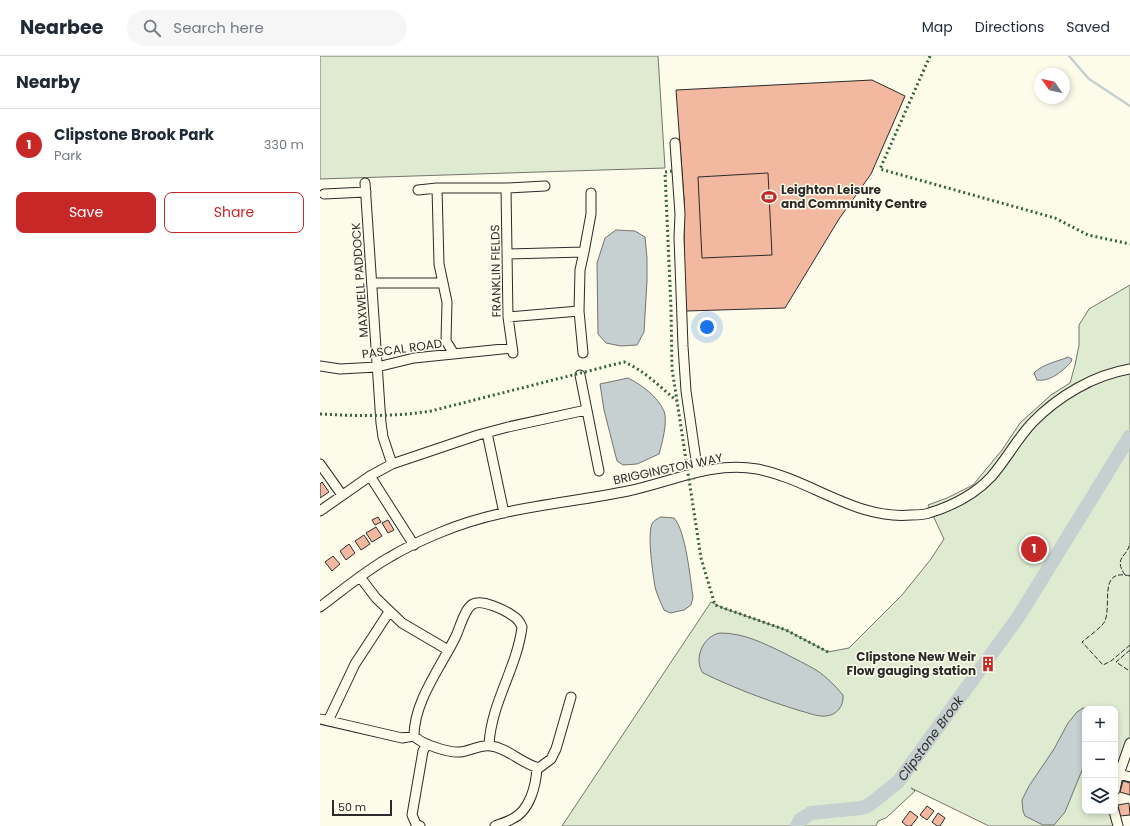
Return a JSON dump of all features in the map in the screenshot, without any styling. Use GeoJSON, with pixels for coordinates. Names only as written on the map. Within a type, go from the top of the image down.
{"type":"FeatureCollection","features":[{"type":"Feature","properties":{"kind":"street"},"geometry":{"type":"LineString","coordinates":[[675,143],[680,214],[679,237],[686,391],[697,467],[692,470],[692,474]]}},
{"type":"Feature","properties":{"kind":"street"},"geometry":{"type":"LineString","coordinates":[[418,190],[437,188],[506,188],[545,186]]}},
{"type":"Feature","properties":{"kind":"street","name":"MAXWELL PADDOCK"},"geometry":{"type":"LineString","coordinates":[[324,194],[365,187],[381,423],[383,437],[392,464]]}},
{"type":"Feature","properties":{"kind":"street"},"geometry":{"type":"LineString","coordinates":[[437,188],[439,264],[447,302],[446,341],[454,354]]}},
{"type":"Feature","properties":{"kind":"street","name":"FRANKLIN FIELDS"},"geometry":{"type":"LineString","coordinates":[[506,188],[508,317],[512,351]]}},
{"type":"Feature","properties":{"kind":"street"},"geometry":{"type":"LineString","coordinates":[[583,353],[579,311],[580,270],[590,214],[591,193]]}},
{"type":"Feature","properties":{"kind":"street"},"geometry":{"type":"LineString","coordinates":[[507,254],[584,252]]}},
{"type":"Feature","properties":{"kind":"street"},"geometry":{"type":"LineString","coordinates":[[372,283],[443,283]]}},
{"type":"Feature","properties":{"kind":"street"},"geometry":{"type":"LineString","coordinates":[[508,317],[579,311]]}},
{"type":"Feature","properties":{"kind":"street","name":"PASCAL ROAD"},"geometry":{"type":"LineString","coordinates":[[320,366],[340,369],[377,367],[414,358],[512,351]]}},
{"type":"Feature","properties":{"kind":"street","name":"BRIGGINGTON WAY"},"geometry":{"type":"LineString","coordinates":[[320,607],[389,557],[440,532],[504,512],[630,491],[711,469],[734,467],[756,469],[802,483],[843,502],[869,511],[887,515],[907,516],[927,514],[963,499],[978,489],[990,478],[1034,421],[1064,396],[1091,382],[1114,373],[1130,369]]}},
{"type":"Feature","properties":{"kind":"street"},"geometry":{"type":"LineString","coordinates":[[580,375],[599,471]]}},
{"type":"Feature","properties":{"kind":"street"},"geometry":{"type":"LineString","coordinates":[[320,511],[370,476],[392,464],[508,426],[586,410]]}},
{"type":"Feature","properties":{"kind":"street"},"geometry":{"type":"LineString","coordinates":[[487,432],[504,512]]}},
{"type":"Feature","properties":{"kind":"street"},"geometry":{"type":"LineString","coordinates":[[320,464],[342,495]]}},
{"type":"Feature","properties":{"kind":"street"},"geometry":{"type":"LineString","coordinates":[[370,476],[414,545]]}},
{"type":"Feature","properties":{"kind":"street"},"geometry":{"type":"LineString","coordinates":[[360,577],[376,598],[402,623],[448,650]]}},
{"type":"Feature","properties":{"kind":"street"},"geometry":{"type":"LineString","coordinates":[[414,736],[416,719],[420,706],[432,680],[467,611],[472,604],[477,602],[484,603],[513,616],[519,621],[522,627],[517,649],[492,717],[489,745]]}},
{"type":"Feature","properties":{"kind":"street"},"geometry":{"type":"LineString","coordinates":[[389,612],[355,664],[324,720],[402,738],[414,736]]}},
{"type":"Feature","properties":{"kind":"street"},"geometry":{"type":"LineString","coordinates":[[414,736],[416,739],[427,744],[454,752],[462,752],[489,745],[497,747],[531,766],[539,768],[551,759],[554,754],[571,697]]}},
{"type":"Feature","properties":{"kind":"street"},"geometry":{"type":"LineString","coordinates":[[1118,778],[1130,743]]}},
{"type":"Feature","properties":{"kind":"street"},"geometry":{"type":"LineString","coordinates":[[420,826],[416,824],[412,815],[423,751],[427,744]]}},
{"type":"Feature","properties":{"kind":"street"},"geometry":{"type":"LineString","coordinates":[[495,826],[513,819],[526,807],[535,783],[537,768]]}},
{"type":"Feature","properties":{"kind":"street"},"geometry":{"type":"LineString","coordinates":[[1119,774],[1130,777]]}},
{"type":"Feature","properties":{"kind":"street"},"geometry":{"type":"LineString","coordinates":[[1115,814],[1118,826]]}},
{"type":"Feature","properties":{"kind":"green space"},"geometry":{"type":"Polygon","coordinates":[[[320,56],[658,56],[665,168],[320,179],[320,56]]]}},
{"type":"Feature","properties":{"kind":"green space"},"geometry":{"type":"Polygon","coordinates":[[[1130,285],[1130,744],[1118,781],[1118,706],[1082,706],[1082,814],[1115,814],[1118,826],[989,826],[911,788],[915,791],[886,818],[878,821],[876,826],[799,826],[801,821],[812,815],[862,810],[870,807],[899,783],[898,782],[862,808],[811,813],[800,820],[797,826],[562,826],[711,602],[723,608],[786,630],[828,652],[849,648],[902,595],[931,559],[944,539],[928,505],[947,498],[973,485],[1002,450],[1020,423],[1051,395],[1070,383],[1079,345],[1079,325],[1089,309],[1130,285]]]}},
{"type":"Feature","properties":{"kind":"shaded area"},"geometry":{"type":"Polygon","coordinates":[[[616,230],[635,231],[645,237],[647,281],[644,332],[637,345],[621,346],[606,343],[598,334],[597,263],[605,238],[616,230]]]}},
{"type":"Feature","properties":{"kind":"shaded area"},"geometry":{"type":"Polygon","coordinates":[[[1068,357],[1072,359],[1071,362],[1060,372],[1051,378],[1037,380],[1034,373],[1038,370],[1046,365],[1068,357]]]}},
{"type":"Feature","properties":{"kind":"shaded area"},"geometry":{"type":"Polygon","coordinates":[[[628,378],[639,384],[657,400],[664,411],[665,421],[659,454],[637,464],[623,465],[617,461],[604,410],[600,384],[628,378]]]}},
{"type":"Feature","properties":{"kind":"shaded area"},"geometry":{"type":"Polygon","coordinates":[[[661,517],[674,518],[682,533],[687,555],[693,597],[691,605],[684,610],[670,613],[664,610],[655,587],[651,555],[650,537],[652,524],[661,517]]]}},
{"type":"Feature","properties":{"kind":"shaded area"},"geometry":{"type":"Polygon","coordinates":[[[720,633],[729,633],[753,639],[816,670],[834,685],[843,695],[841,706],[836,712],[830,715],[814,715],[751,694],[703,673],[699,661],[701,649],[709,639],[720,633]]]}},
{"type":"Feature","properties":{"kind":"shaded area"},"geometry":{"type":"Polygon","coordinates":[[[1082,709],[1082,770],[1065,812],[1054,825],[1043,825],[1025,816],[1022,800],[1029,786],[1054,749],[1068,723],[1077,712],[1082,709]]]}},
{"type":"Feature","properties":{"kind":"building","name":"Leighton Leisure and Community Centre"},"geometry":{"type":"Polygon","coordinates":[[[872,80],[905,96],[871,174],[839,219],[785,308],[686,311],[684,279],[684,199],[676,90],[872,80]]]}},
{"type":"Feature","properties":{"kind":"building"},"geometry":{"type":"Polygon","coordinates":[[[768,173],[772,255],[702,258],[698,177],[768,173]]]}},
{"type":"Feature","properties":{"kind":"building"},"geometry":{"type":"Polygon","coordinates":[[[322,482],[329,492],[320,498],[320,484],[322,482]]]}},
{"type":"Feature","properties":{"kind":"building"},"geometry":{"type":"Polygon","coordinates":[[[378,517],[381,522],[375,525],[372,520],[378,517]]]}},
{"type":"Feature","properties":{"kind":"building"},"geometry":{"type":"Polygon","coordinates":[[[388,520],[394,530],[388,533],[382,523],[388,520]]]}},
{"type":"Feature","properties":{"kind":"building"},"geometry":{"type":"Polygon","coordinates":[[[376,527],[382,536],[372,542],[366,533],[376,527]]]}},
{"type":"Feature","properties":{"kind":"building"},"geometry":{"type":"Polygon","coordinates":[[[364,535],[370,544],[361,550],[355,541],[364,535]]]}},
{"type":"Feature","properties":{"kind":"building"},"geometry":{"type":"Polygon","coordinates":[[[349,544],[355,553],[346,560],[340,551],[349,544]]]}},
{"type":"Feature","properties":{"kind":"building"},"geometry":{"type":"Polygon","coordinates":[[[333,556],[340,564],[332,571],[325,562],[333,556]]]}},
{"type":"Feature","properties":{"kind":"building"},"geometry":{"type":"Polygon","coordinates":[[[1123,781],[1130,783],[1130,795],[1120,792],[1123,781]]]}},
{"type":"Feature","properties":{"kind":"building"},"geometry":{"type":"Polygon","coordinates":[[[1129,803],[1130,815],[1120,816],[1118,805],[1129,803]]]}},
{"type":"Feature","properties":{"kind":"building"},"geometry":{"type":"Polygon","coordinates":[[[927,806],[934,811],[927,820],[920,815],[927,806]]]}},
{"type":"Feature","properties":{"kind":"building"},"geometry":{"type":"Polygon","coordinates":[[[910,811],[918,817],[911,826],[907,826],[902,822],[910,811]]]}},
{"type":"Feature","properties":{"kind":"building"},"geometry":{"type":"Polygon","coordinates":[[[938,813],[945,818],[940,826],[937,826],[932,822],[938,813]]]}},
{"type":"Feature","properties":{"kind":"waterway"},"geometry":{"type":"LineString","coordinates":[[1069,56],[1089,79],[1130,106]]}},
{"type":"Feature","properties":{"kind":"waterway","name":"Clipstone Brook"},"geometry":{"type":"LineString","coordinates":[[797,826],[800,820],[811,813],[862,808],[869,805],[898,782],[1019,616],[1130,436]]}},
{"type":"Feature","properties":{"kind":"hedge"},"geometry":{"type":"LineString","coordinates":[[930,56],[880,169],[1055,218],[1088,235],[1130,244]]}},
{"type":"Feature","properties":{"kind":"hedge"},"geometry":{"type":"LineString","coordinates":[[672,171],[665,172],[672,369],[677,401]]}},
{"type":"Feature","properties":{"kind":"hedge"},"geometry":{"type":"LineString","coordinates":[[320,414],[376,416],[431,411],[624,362],[631,365],[652,379],[677,401],[701,558],[715,605],[786,630],[828,652]]}},
{"type":"Feature","properties":{"kind":"fence"},"geometry":{"type":"LineString","coordinates":[[1125,575],[1120,565],[1130,543]]}},
{"type":"Feature","properties":{"kind":"fence"},"geometry":{"type":"LineString","coordinates":[[1130,576],[1120,575],[1114,577],[1110,582],[1105,621],[1082,642],[1103,665],[1111,661],[1130,645]]}},
{"type":"Feature","properties":{"kind":"fence"},"geometry":{"type":"LineString","coordinates":[[1130,650],[1116,662],[1128,670],[1130,669]]}},
{"type":"Feature","properties":{"kind":"place","name":"Leighton Leisure and Community Centre"},"geometry":{"type":"Point","coordinates":[769,197]}},
{"type":"Feature","properties":{"kind":"place","name":"Clipstone Brook Park"},"geometry":{"type":"Point","coordinates":[1034,549]}},
{"type":"Feature","properties":{"kind":"place","name":"Clipstone New Weir Flow gauging station"},"geometry":{"type":"Point","coordinates":[988,664]}}]}
